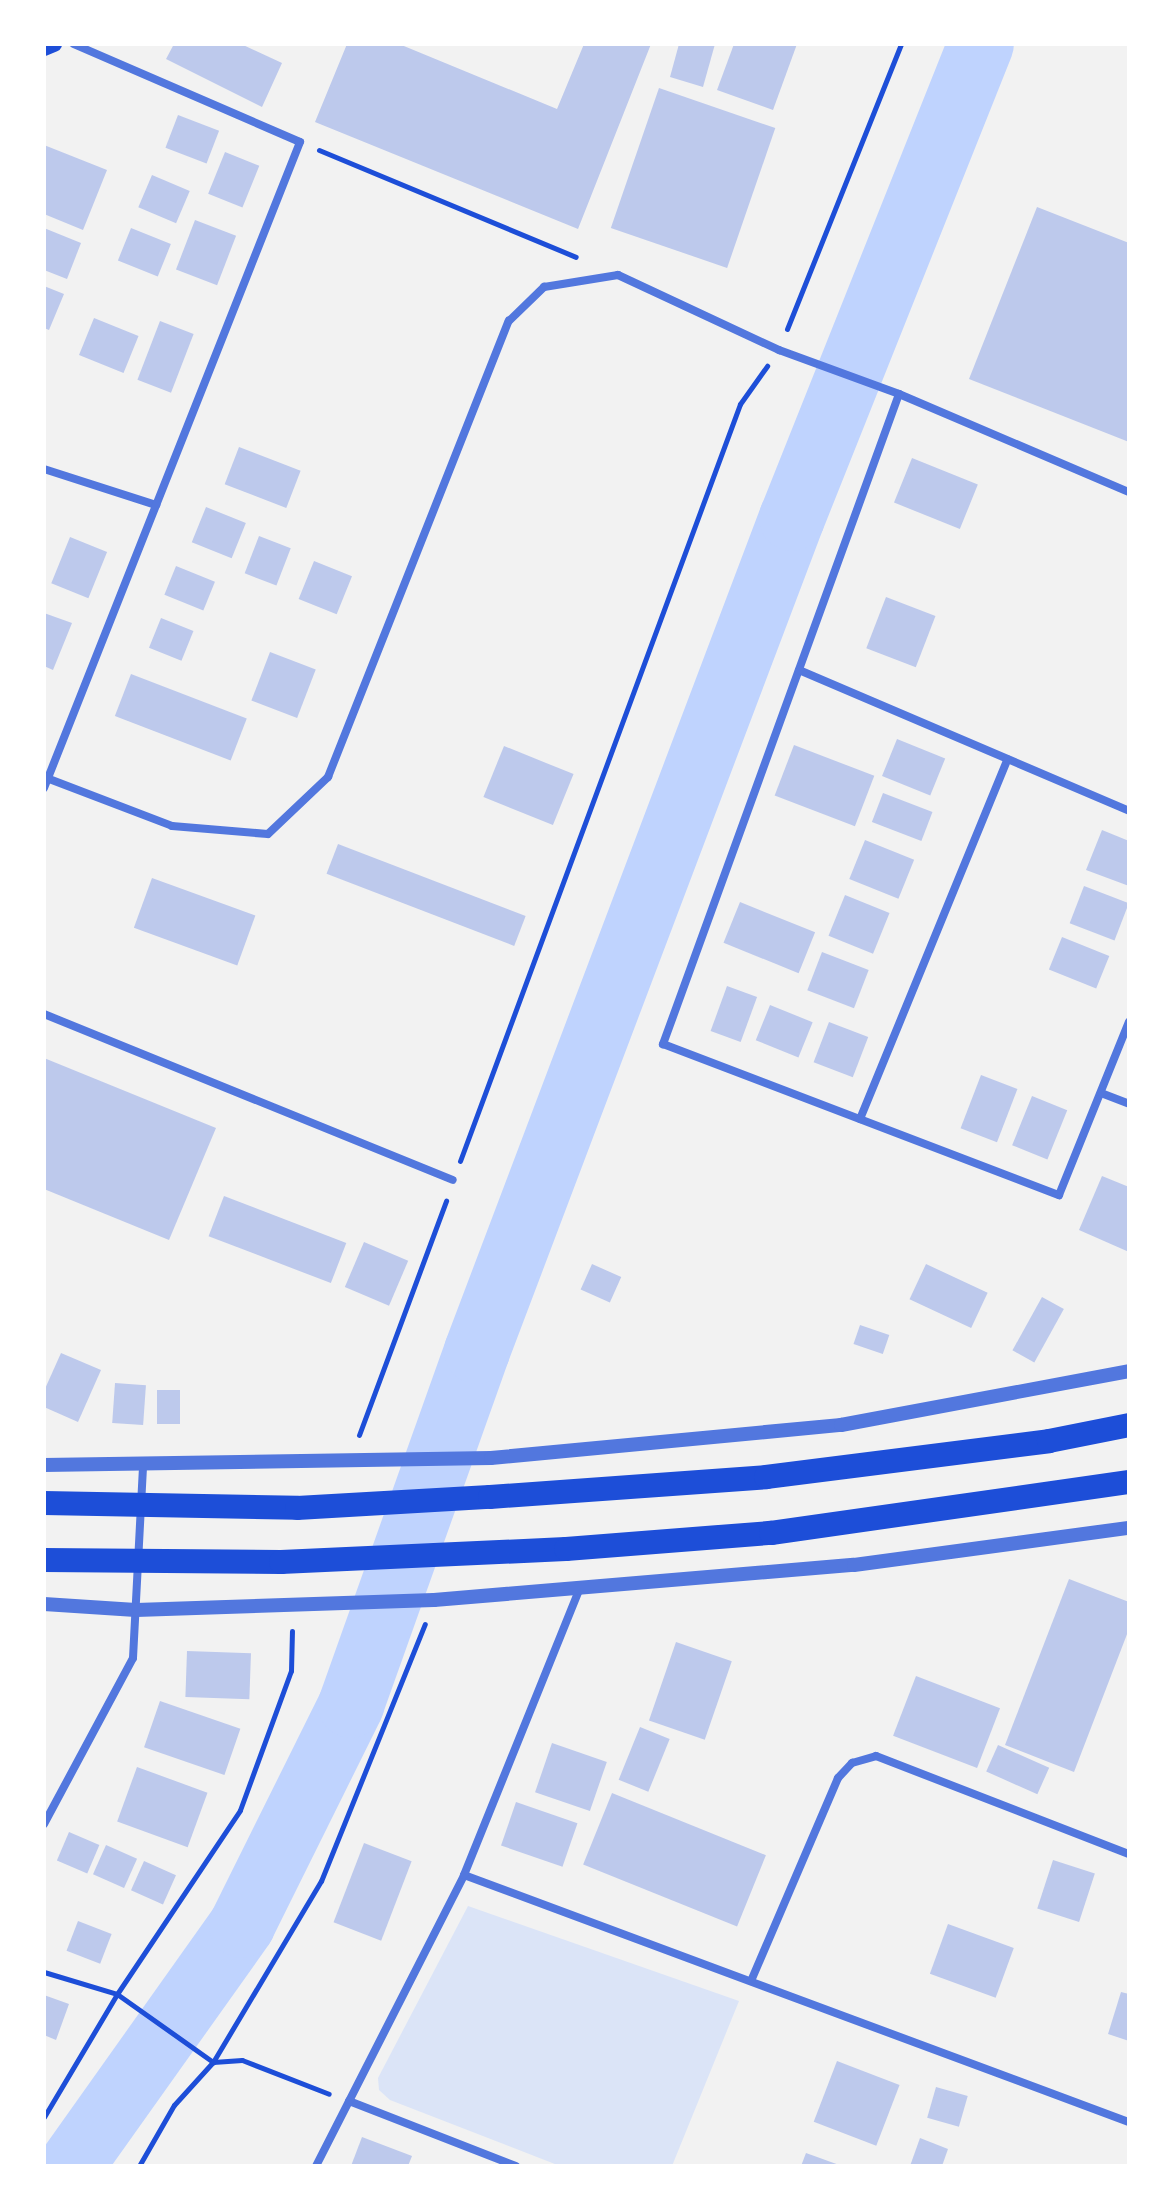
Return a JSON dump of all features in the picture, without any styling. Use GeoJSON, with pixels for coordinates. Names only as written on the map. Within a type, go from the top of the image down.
{"type":"FeatureCollection","features":[{"type":"Feature","properties":{"kind":"highway"},"geometry":{"type":"LineString","coordinates":[[44,1503],[297,1508],[490,1497],[766,1477],[1049,1441],[1129,1425]]}},
{"type":"Feature","properties":{"kind":"highway"},"geometry":{"type":"LineString","coordinates":[[44,1560],[281,1562],[566,1549],[771,1533],[1129,1482]]}},
{"type":"Feature","properties":{"kind":"main road"},"geometry":{"type":"LineString","coordinates":[[44,48],[54,44]]}},
{"type":"Feature","properties":{"kind":"street"},"geometry":{"type":"LineString","coordinates":[[73,44],[300,142],[45,781],[172,826],[268,834],[328,777],[509,321],[544,287],[618,275],[779,350],[899,394],[1129,492]]}},
{"type":"Feature","properties":{"kind":"street"},"geometry":{"type":"LineString","coordinates":[[899,394],[663,1044],[1059,1195],[1129,1022]]}},
{"type":"Feature","properties":{"kind":"street"},"geometry":{"type":"LineString","coordinates":[[44,469],[156,505]]}},
{"type":"Feature","properties":{"kind":"street"},"geometry":{"type":"LineString","coordinates":[[799,670],[1129,811]]}},
{"type":"Feature","properties":{"kind":"street"},"geometry":{"type":"LineString","coordinates":[[860,1119],[1008,759]]}},
{"type":"Feature","properties":{"kind":"street"},"geometry":{"type":"LineString","coordinates":[[44,1014],[453,1180]]}},
{"type":"Feature","properties":{"kind":"street"},"geometry":{"type":"LineString","coordinates":[[1101,1093],[1129,1104]]}},
{"type":"Feature","properties":{"kind":"street"},"geometry":{"type":"LineString","coordinates":[[44,1465],[349,1464],[491,1458],[841,1425],[1129,1371]]}},
{"type":"Feature","properties":{"kind":"street"},"geometry":{"type":"LineString","coordinates":[[44,1824],[133,1658],[143,1465]]}},
{"type":"Feature","properties":{"kind":"street"},"geometry":{"type":"LineString","coordinates":[[44,1604],[136,1610],[294,1606],[579,1590],[854,1565],[1129,1528]]}},
{"type":"Feature","properties":{"kind":"street"},"geometry":{"type":"LineString","coordinates":[[316,2166],[464,1875],[579,1590]]}},
{"type":"Feature","properties":{"kind":"street"},"geometry":{"type":"LineString","coordinates":[[751,1981],[838,1778],[852,1763],[876,1756],[1129,1854]]}},
{"type":"Feature","properties":{"kind":"street"},"geometry":{"type":"LineString","coordinates":[[464,1875],[1129,2122]]}},
{"type":"Feature","properties":{"kind":"street"},"geometry":{"type":"LineString","coordinates":[[349,2101],[516,2166]]}},
{"type":"Feature","properties":{"kind":"path"},"geometry":{"type":"LineString","coordinates":[[349,1464],[740,404],[779,350],[901,44]]}},
{"type":"Feature","properties":{"kind":"path"},"geometry":{"type":"LineString","coordinates":[[300,142],[618,275]]}},
{"type":"Feature","properties":{"kind":"path"},"geometry":{"type":"LineString","coordinates":[[139,2166],[174,2105],[213,2062],[321,1881],[399,1698],[434,1600]]}},
{"type":"Feature","properties":{"kind":"path"},"geometry":{"type":"LineString","coordinates":[[44,2117],[117,1994],[240,1810],[291,1671],[294,1606]]}},
{"type":"Feature","properties":{"kind":"path"},"geometry":{"type":"LineString","coordinates":[[44,1972],[117,1994],[213,2062],[242,2060],[349,2101]]}},
{"type":"Feature","properties":{"kind":"shaded area"},"geometry":{"type":"Polygon","coordinates":[[[468,1906],[739,2001],[672,2166],[560,2166],[390,2100],[379,2090],[378,2078],[468,1906]]]}},
{"type":"Feature","properties":{"kind":"building"},"geometry":{"type":"Polygon","coordinates":[[[174,44],[241,44],[282,63],[262,107],[166,59],[174,44]]]}},
{"type":"Feature","properties":{"kind":"building"},"geometry":{"type":"Polygon","coordinates":[[[347,44],[399,44],[557,109],[584,44],[651,44],[578,229],[315,122],[347,44]]]}},
{"type":"Feature","properties":{"kind":"building"},"geometry":{"type":"Polygon","coordinates":[[[679,44],[715,44],[703,87],[670,77],[679,44]]]}},
{"type":"Feature","properties":{"kind":"building"},"geometry":{"type":"Polygon","coordinates":[[[734,44],[797,44],[773,110],[717,90],[734,44]]]}},
{"type":"Feature","properties":{"kind":"building"},"geometry":{"type":"Polygon","coordinates":[[[659,88],[775,128],[727,268],[611,228],[659,88]]]}},
{"type":"Feature","properties":{"kind":"building"},"geometry":{"type":"Polygon","coordinates":[[[178,115],[219,131],[207,163],[165,148],[178,115]]]}},
{"type":"Feature","properties":{"kind":"building"},"geometry":{"type":"Polygon","coordinates":[[[44,145],[107,170],[83,230],[44,214],[44,145]]]}},
{"type":"Feature","properties":{"kind":"building"},"geometry":{"type":"Polygon","coordinates":[[[225,152],[259,166],[242,208],[208,194],[225,152]]]}},
{"type":"Feature","properties":{"kind":"building"},"geometry":{"type":"Polygon","coordinates":[[[152,175],[190,191],[176,223],[138,207],[152,175]]]}},
{"type":"Feature","properties":{"kind":"building"},"geometry":{"type":"Polygon","coordinates":[[[1037,207],[1129,243],[1129,442],[969,379],[1037,207]]]}},
{"type":"Feature","properties":{"kind":"building"},"geometry":{"type":"Polygon","coordinates":[[[195,220],[236,236],[217,285],[176,269],[195,220]]]}},
{"type":"Feature","properties":{"kind":"building"},"geometry":{"type":"Polygon","coordinates":[[[44,228],[81,243],[67,279],[44,270],[44,228]]]}},
{"type":"Feature","properties":{"kind":"building"},"geometry":{"type":"Polygon","coordinates":[[[131,228],[171,244],[158,277],[118,260],[131,228]]]}},
{"type":"Feature","properties":{"kind":"building"},"geometry":{"type":"Polygon","coordinates":[[[44,286],[64,294],[49,330],[44,328],[44,286]]]}},
{"type":"Feature","properties":{"kind":"building"},"geometry":{"type":"Polygon","coordinates":[[[94,318],[139,336],[124,373],[79,355],[94,318]]]}},
{"type":"Feature","properties":{"kind":"building"},"geometry":{"type":"Polygon","coordinates":[[[160,321],[194,334],[171,393],[137,380],[160,321]]]}},
{"type":"Feature","properties":{"kind":"building"},"geometry":{"type":"Polygon","coordinates":[[[239,447],[301,471],[286,508],[225,484],[239,447]]]}},
{"type":"Feature","properties":{"kind":"building"},"geometry":{"type":"Polygon","coordinates":[[[912,458],[978,485],[960,529],[894,503],[912,458]]]}},
{"type":"Feature","properties":{"kind":"building"},"geometry":{"type":"Polygon","coordinates":[[[206,507],[246,523],[232,558],[192,542],[206,507]]]}},
{"type":"Feature","properties":{"kind":"building"},"geometry":{"type":"Polygon","coordinates":[[[259,536],[291,548],[276,586],[245,573],[259,536]]]}},
{"type":"Feature","properties":{"kind":"building"},"geometry":{"type":"Polygon","coordinates":[[[70,537],[107,552],[88,598],[51,583],[70,537]]]}},
{"type":"Feature","properties":{"kind":"building"},"geometry":{"type":"Polygon","coordinates":[[[314,561],[352,576],[337,614],[299,599],[314,561]]]}},
{"type":"Feature","properties":{"kind":"building"},"geometry":{"type":"Polygon","coordinates":[[[176,566],[215,582],[203,610],[164,595],[176,566]]]}},
{"type":"Feature","properties":{"kind":"building"},"geometry":{"type":"Polygon","coordinates":[[[886,597],[935,616],[916,667],[866,648],[886,597]]]}},
{"type":"Feature","properties":{"kind":"building"},"geometry":{"type":"Polygon","coordinates":[[[44,613],[72,623],[53,670],[44,666],[44,613]]]}},
{"type":"Feature","properties":{"kind":"building"},"geometry":{"type":"Polygon","coordinates":[[[161,618],[193,631],[181,661],[149,648],[161,618]]]}},
{"type":"Feature","properties":{"kind":"building"},"geometry":{"type":"Polygon","coordinates":[[[270,652],[316,670],[297,718],[251,701],[270,652]]]}},
{"type":"Feature","properties":{"kind":"building"},"geometry":{"type":"Polygon","coordinates":[[[131,674],[247,718],[231,760],[115,716],[131,674]]]}},
{"type":"Feature","properties":{"kind":"building"},"geometry":{"type":"Polygon","coordinates":[[[897,739],[945,758],[930,796],[882,776],[897,739]]]}},
{"type":"Feature","properties":{"kind":"building"},"geometry":{"type":"Polygon","coordinates":[[[794,745],[874,776],[855,826],[775,795],[794,745]]]}},
{"type":"Feature","properties":{"kind":"building"},"geometry":{"type":"Polygon","coordinates":[[[504,746],[574,774],[553,825],[483,797],[504,746]]]}},
{"type":"Feature","properties":{"kind":"building"},"geometry":{"type":"Polygon","coordinates":[[[883,793],[932,812],[921,841],[872,822],[883,793]]]}},
{"type":"Feature","properties":{"kind":"building"},"geometry":{"type":"Polygon","coordinates":[[[1102,830],[1129,841],[1129,886],[1086,870],[1102,830]]]}},
{"type":"Feature","properties":{"kind":"building"},"geometry":{"type":"Polygon","coordinates":[[[865,840],[914,860],[898,899],[849,879],[865,840]]]}},
{"type":"Feature","properties":{"kind":"building"},"geometry":{"type":"Polygon","coordinates":[[[338,844],[526,916],[514,946],[327,874],[338,844]]]}},
{"type":"Feature","properties":{"kind":"building"},"geometry":{"type":"Polygon","coordinates":[[[152,878],[255,916],[237,965],[134,928],[152,878]]]}},
{"type":"Feature","properties":{"kind":"building"},"geometry":{"type":"Polygon","coordinates":[[[1084,886],[1129,903],[1114,941],[1070,923],[1084,886]]]}},
{"type":"Feature","properties":{"kind":"building"},"geometry":{"type":"Polygon","coordinates":[[[845,895],[890,913],[873,954],[829,936],[845,895]]]}},
{"type":"Feature","properties":{"kind":"building"},"geometry":{"type":"Polygon","coordinates":[[[740,902],[815,932],[799,973],[724,943],[740,902]]]}},
{"type":"Feature","properties":{"kind":"building"},"geometry":{"type":"Polygon","coordinates":[[[1062,937],[1109,956],[1096,989],[1049,969],[1062,937]]]}},
{"type":"Feature","properties":{"kind":"building"},"geometry":{"type":"Polygon","coordinates":[[[822,952],[869,970],[854,1008],[807,990],[822,952]]]}},
{"type":"Feature","properties":{"kind":"building"},"geometry":{"type":"Polygon","coordinates":[[[727,986],[757,997],[741,1042],[711,1031],[727,986]]]}},
{"type":"Feature","properties":{"kind":"building"},"geometry":{"type":"Polygon","coordinates":[[[770,1005],[813,1022],[798,1057],[756,1040],[770,1005]]]}},
{"type":"Feature","properties":{"kind":"building"},"geometry":{"type":"Polygon","coordinates":[[[829,1022],[868,1037],[853,1077],[814,1062],[829,1022]]]}},
{"type":"Feature","properties":{"kind":"building"},"geometry":{"type":"Polygon","coordinates":[[[44,1058],[216,1128],[169,1240],[44,1189],[44,1058]]]}},
{"type":"Feature","properties":{"kind":"building"},"geometry":{"type":"Polygon","coordinates":[[[981,1075],[1017,1089],[997,1142],[961,1128],[981,1075]]]}},
{"type":"Feature","properties":{"kind":"building"},"geometry":{"type":"Polygon","coordinates":[[[1032,1096],[1067,1110],[1047,1159],[1012,1145],[1032,1096]]]}},
{"type":"Feature","properties":{"kind":"building"},"geometry":{"type":"Polygon","coordinates":[[[1102,1176],[1129,1187],[1129,1252],[1079,1230],[1102,1176]]]}},
{"type":"Feature","properties":{"kind":"building"},"geometry":{"type":"Polygon","coordinates":[[[224,1196],[346,1243],[331,1283],[209,1236],[224,1196]]]}},
{"type":"Feature","properties":{"kind":"building"},"geometry":{"type":"Polygon","coordinates":[[[364,1242],[408,1261],[389,1306],[345,1287],[364,1242]]]}},
{"type":"Feature","properties":{"kind":"building"},"geometry":{"type":"Polygon","coordinates":[[[592,1264],[621,1277],[610,1303],[581,1290],[592,1264]]]}},
{"type":"Feature","properties":{"kind":"building"},"geometry":{"type":"Polygon","coordinates":[[[926,1264],[988,1293],[971,1328],[910,1299],[926,1264]]]}},
{"type":"Feature","properties":{"kind":"building"},"geometry":{"type":"Polygon","coordinates":[[[1042,1297],[1064,1309],[1034,1362],[1012,1350],[1042,1297]]]}},
{"type":"Feature","properties":{"kind":"building"},"geometry":{"type":"Polygon","coordinates":[[[860,1325],[889,1335],[883,1354],[853,1344],[860,1325]]]}},
{"type":"Feature","properties":{"kind":"building"},"geometry":{"type":"Polygon","coordinates":[[[61,1353],[101,1370],[78,1422],[44,1407],[44,1391],[61,1353]]]}},
{"type":"Feature","properties":{"kind":"building"},"geometry":{"type":"Polygon","coordinates":[[[115,1383],[146,1385],[143,1425],[112,1423],[115,1383]]]}},
{"type":"Feature","properties":{"kind":"building"},"geometry":{"type":"Polygon","coordinates":[[[157,1390],[180,1390],[180,1424],[157,1424],[157,1390]]]}},
{"type":"Feature","properties":{"kind":"building"},"geometry":{"type":"Polygon","coordinates":[[[1069,1579],[1129,1602],[1129,1629],[1074,1772],[1005,1745],[1069,1579]]]}},
{"type":"Feature","properties":{"kind":"building"},"geometry":{"type":"Polygon","coordinates":[[[676,1642],[732,1661],[705,1740],[649,1720],[676,1642]]]}},
{"type":"Feature","properties":{"kind":"building"},"geometry":{"type":"Polygon","coordinates":[[[187,1651],[251,1653],[249,1699],[185,1697],[187,1651]]]}},
{"type":"Feature","properties":{"kind":"building"},"geometry":{"type":"Polygon","coordinates":[[[916,1676],[1000,1708],[977,1768],[893,1736],[916,1676]]]}},
{"type":"Feature","properties":{"kind":"building"},"geometry":{"type":"Polygon","coordinates":[[[160,1701],[240,1729],[224,1775],[144,1747],[160,1701]]]}},
{"type":"Feature","properties":{"kind":"building"},"geometry":{"type":"Polygon","coordinates":[[[640,1727],[670,1739],[648,1792],[619,1780],[640,1727]]]}},
{"type":"Feature","properties":{"kind":"building"},"geometry":{"type":"Polygon","coordinates":[[[552,1743],[607,1762],[590,1811],[535,1792],[552,1743]]]}},
{"type":"Feature","properties":{"kind":"building"},"geometry":{"type":"Polygon","coordinates":[[[998,1745],[1049,1768],[1037,1794],[986,1771],[998,1745]]]}},
{"type":"Feature","properties":{"kind":"building"},"geometry":{"type":"Polygon","coordinates":[[[137,1767],[207,1793],[188,1847],[117,1822],[137,1767]]]}},
{"type":"Feature","properties":{"kind":"building"},"geometry":{"type":"Polygon","coordinates":[[[612,1793],[766,1855],[737,1927],[583,1864],[612,1793]]]}},
{"type":"Feature","properties":{"kind":"building"},"geometry":{"type":"Polygon","coordinates":[[[516,1802],[577,1823],[562,1867],[501,1845],[516,1802]]]}},
{"type":"Feature","properties":{"kind":"building"},"geometry":{"type":"Polygon","coordinates":[[[69,1832],[99,1845],[87,1873],[57,1861],[69,1832]]]}},
{"type":"Feature","properties":{"kind":"building"},"geometry":{"type":"Polygon","coordinates":[[[364,1843],[412,1861],[381,1941],[334,1922],[364,1843]]]}},
{"type":"Feature","properties":{"kind":"building"},"geometry":{"type":"Polygon","coordinates":[[[106,1845],[137,1859],[124,1888],[93,1874],[106,1845]]]}},
{"type":"Feature","properties":{"kind":"building"},"geometry":{"type":"Polygon","coordinates":[[[1053,1860],[1095,1874],[1079,1922],[1037,1909],[1053,1860]]]}},
{"type":"Feature","properties":{"kind":"building"},"geometry":{"type":"Polygon","coordinates":[[[144,1861],[176,1875],[163,1904],[131,1890],[144,1861]]]}},
{"type":"Feature","properties":{"kind":"building"},"geometry":{"type":"Polygon","coordinates":[[[78,1921],[112,1934],[100,1964],[67,1951],[78,1921]]]}},
{"type":"Feature","properties":{"kind":"building"},"geometry":{"type":"Polygon","coordinates":[[[948,1924],[1014,1948],[996,1998],[930,1974],[948,1924]]]}},
{"type":"Feature","properties":{"kind":"building"},"geometry":{"type":"Polygon","coordinates":[[[1121,1992],[1129,1994],[1129,2041],[1108,2034],[1121,1992]]]}},
{"type":"Feature","properties":{"kind":"building"},"geometry":{"type":"Polygon","coordinates":[[[44,1995],[69,2004],[56,2040],[44,2035],[44,1995]]]}},
{"type":"Feature","properties":{"kind":"building"},"geometry":{"type":"Polygon","coordinates":[[[837,2061],[900,2085],[876,2146],[814,2122],[837,2061]]]}},
{"type":"Feature","properties":{"kind":"building"},"geometry":{"type":"Polygon","coordinates":[[[936,2087],[968,2096],[959,2127],[927,2118],[936,2087]]]}},
{"type":"Feature","properties":{"kind":"building"},"geometry":{"type":"Polygon","coordinates":[[[362,2137],[412,2156],[408,2166],[351,2166],[362,2137]]]}},
{"type":"Feature","properties":{"kind":"building"},"geometry":{"type":"Polygon","coordinates":[[[920,2138],[948,2149],[942,2166],[910,2166],[920,2138]]]}},
{"type":"Feature","properties":{"kind":"building"},"geometry":{"type":"Polygon","coordinates":[[[806,2153],[842,2166],[801,2166],[806,2153]]]}},
{"type":"Feature","properties":{"kind":"waterway"},"geometry":{"type":"LineString","coordinates":[[71,2166],[242,1925],[351,1705],[477,1351],[792,518],[981,44]]}}]}
